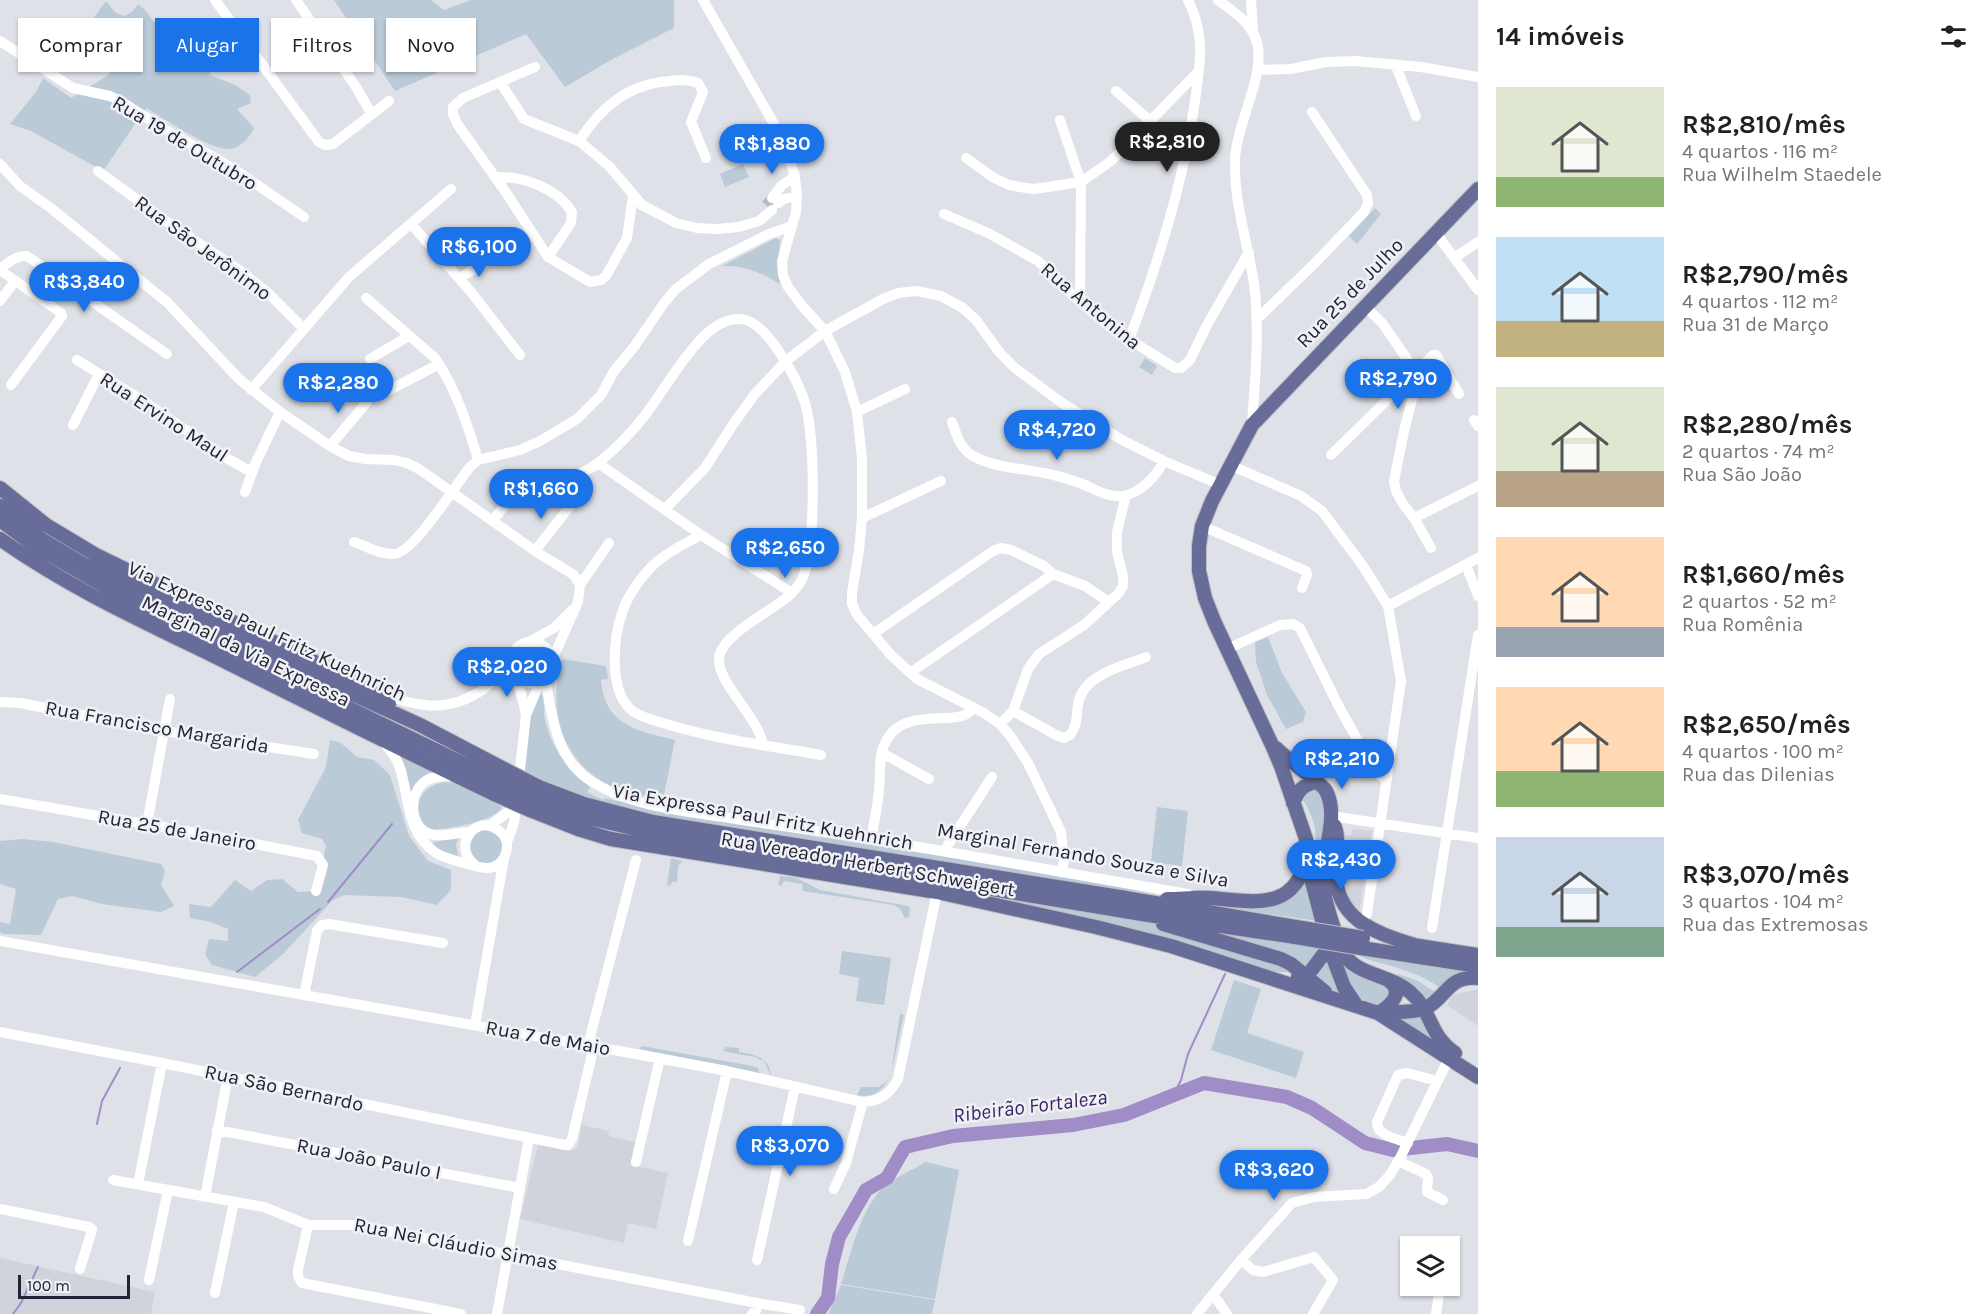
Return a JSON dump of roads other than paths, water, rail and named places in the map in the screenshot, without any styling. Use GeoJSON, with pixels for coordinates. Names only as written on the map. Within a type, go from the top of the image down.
{"type":"FeatureCollection","features":[{"type":"Feature","properties":{"kind":"main road","name":"Rua 25 de Julho"},"geometry":{"type":"LineString","coordinates":[[1356,1005],[1344,987],[1329,947],[1312,882],[1303,827],[1272,745],[1214,621],[1201,582],[1198,559],[1202,526],[1230,465],[1252,425],[1478,189]]}},
{"type":"Feature","properties":{"kind":"main road","name":"Marginal da Via Expressa"},"geometry":{"type":"LineString","coordinates":[[0,488],[64,537],[98,556],[358,683],[420,725]]}},
{"type":"Feature","properties":{"kind":"main road","name":"Via Expressa Paul Fritz Kuehnrich"},"geometry":{"type":"LineString","coordinates":[[0,506],[41,539],[83,564],[315,677],[420,725],[499,781]]}},
{"type":"Feature","properties":{"kind":"main road","name":"Via Expressa Paul Fritz Kuehnrich"},"geometry":{"type":"LineString","coordinates":[[0,520],[36,547],[78,573],[141,607],[535,799],[581,816],[653,833],[1148,915],[1296,932]]}},
{"type":"Feature","properties":{"kind":"main road","name":"Marginal da Via Expressa"},"geometry":{"type":"LineString","coordinates":[[0,540],[33,562],[132,616],[382,740]]}},
{"type":"Feature","properties":{"kind":"main road"},"geometry":{"type":"LineString","coordinates":[[144,594],[194,603]]}},
{"type":"Feature","properties":{"kind":"main road"},"geometry":{"type":"LineString","coordinates":[[132,616],[207,638]]}},
{"type":"Feature","properties":{"kind":"main road"},"geometry":{"type":"LineString","coordinates":[[327,697],[382,740],[456,776],[499,781]]}},
{"type":"Feature","properties":{"kind":"main road"},"geometry":{"type":"LineString","coordinates":[[1272,745],[1324,788],[1337,837],[1335,880],[1344,905],[1360,924],[1370,930],[1414,945]]}},
{"type":"Feature","properties":{"kind":"main road"},"geometry":{"type":"LineString","coordinates":[[1293,802],[1299,790],[1306,784],[1316,782]]}},
{"type":"Feature","properties":{"kind":"main road","name":"Via Expressa Paul Fritz Kuehnrich"},"geometry":{"type":"LineString","coordinates":[[535,799],[584,804],[653,822],[1120,897],[1478,966]]}},
{"type":"Feature","properties":{"kind":"main road","name":"Rua Vereador Herbert Schweigert"},"geometry":{"type":"LineString","coordinates":[[535,799],[578,829],[611,839],[937,892],[1127,934],[1331,996],[1378,1013]]}},
{"type":"Feature","properties":{"kind":"main road"},"geometry":{"type":"LineString","coordinates":[[1331,816],[1323,888],[1345,958],[1350,963],[1385,978],[1413,994],[1424,1009],[1435,1033],[1446,1047],[1478,1068]]}},
{"type":"Feature","properties":{"kind":"main road","name":"Marginal Fernando Souza e Silva"},"geometry":{"type":"LineString","coordinates":[[1208,898],[1261,902],[1285,895],[1298,881],[1309,854]]}},
{"type":"Feature","properties":{"kind":"main road"},"geometry":{"type":"LineString","coordinates":[[1120,897],[1208,898]]}},
{"type":"Feature","properties":{"kind":"main road"},"geometry":{"type":"LineString","coordinates":[[1148,915],[1160,923],[1175,928],[1281,958],[1331,996]]}},
{"type":"Feature","properties":{"kind":"main road","name":"Via Expressa Paul Fritz Kuehnrich"},"geometry":{"type":"LineString","coordinates":[[1362,943],[1414,945],[1478,955]]}},
{"type":"Feature","properties":{"kind":"main road"},"geometry":{"type":"LineString","coordinates":[[1273,978],[1306,976],[1329,947]]}},
{"type":"Feature","properties":{"kind":"main road"},"geometry":{"type":"LineString","coordinates":[[1378,1013],[1394,1002],[1396,997],[1394,984],[1385,978]]}},
{"type":"Feature","properties":{"kind":"main road"},"geometry":{"type":"LineString","coordinates":[[1378,1013],[1424,1009],[1456,981],[1478,978]]}},
{"type":"Feature","properties":{"kind":"main road"},"geometry":{"type":"LineString","coordinates":[[1378,1013],[1478,1077]]}},
{"type":"Feature","properties":{"kind":"street"},"geometry":{"type":"LineString","coordinates":[[215,0],[319,142],[325,145],[333,144],[389,101]]}},
{"type":"Feature","properties":{"kind":"street"},"geometry":{"type":"LineString","coordinates":[[296,0],[356,87],[371,113]]}},
{"type":"Feature","properties":{"kind":"street"},"geometry":{"type":"LineString","coordinates":[[703,0],[783,138],[795,176],[797,196],[796,212],[782,261],[783,275],[798,301],[825,331],[845,372],[857,412],[862,459],[862,518],[852,604],[857,615],[910,673],[925,684],[973,707],[1000,724],[1021,750],[1061,832],[1064,861],[1061,872]]}},
{"type":"Feature","properties":{"kind":"street"},"geometry":{"type":"LineString","coordinates":[[1129,340],[1155,271],[1189,143],[1200,44],[1198,26],[1188,0]]}},
{"type":"Feature","properties":{"kind":"street"},"geometry":{"type":"LineString","coordinates":[[1218,0],[1253,31]]}},
{"type":"Feature","properties":{"kind":"street"},"geometry":{"type":"LineString","coordinates":[[1251,0],[1253,31],[1258,47],[1257,70],[1235,158],[1234,181],[1254,287],[1256,359],[1252,425]]}},
{"type":"Feature","properties":{"kind":"street","name":"Rua 19 de Outubro"},"geometry":{"type":"LineString","coordinates":[[0,41],[73,88],[110,96],[122,102],[234,169],[304,218]]}},
{"type":"Feature","properties":{"kind":"street"},"geometry":{"type":"LineString","coordinates":[[1257,70],[1292,69],[1326,62],[1355,61],[1395,64],[1478,77]]}},
{"type":"Feature","properties":{"kind":"street"},"geometry":{"type":"LineString","coordinates":[[1395,64],[1416,116]]}},
{"type":"Feature","properties":{"kind":"street"},"geometry":{"type":"LineString","coordinates":[[535,67],[463,98],[453,107],[453,114],[458,125],[496,177],[548,257],[590,282],[601,280],[606,276],[627,238],[633,196]]}},
{"type":"Feature","properties":{"kind":"street"},"geometry":{"type":"LineString","coordinates":[[966,158],[994,178],[1009,185],[1034,189],[1082,182],[1112,161],[1198,72]]}},
{"type":"Feature","properties":{"kind":"street"},"geometry":{"type":"LineString","coordinates":[[579,141],[599,114],[626,93],[661,81],[691,80],[698,83],[703,93],[691,122],[706,158]]}},
{"type":"Feature","properties":{"kind":"street"},"geometry":{"type":"LineString","coordinates":[[500,82],[524,119],[579,141],[609,166],[642,205],[676,223],[697,228],[717,229],[739,227],[753,222],[772,204],[781,186],[795,176]]}},
{"type":"Feature","properties":{"kind":"street"},"geometry":{"type":"LineString","coordinates":[[1116,91],[1150,121]]}},
{"type":"Feature","properties":{"kind":"street"},"geometry":{"type":"LineString","coordinates":[[1256,320],[1364,212],[1368,203],[1367,195],[1312,112]]}},
{"type":"Feature","properties":{"kind":"street"},"geometry":{"type":"LineString","coordinates":[[1060,120],[1082,182],[1080,302]]}},
{"type":"Feature","properties":{"kind":"street"},"geometry":{"type":"LineString","coordinates":[[0,164],[20,186],[52,208],[168,303],[226,366],[251,390],[280,412],[349,456],[407,463],[432,477],[535,551],[574,575],[580,585]]}},
{"type":"Feature","properties":{"kind":"street","name":"Rua São Jerônimo"},"geometry":{"type":"LineString","coordinates":[[98,171],[177,229],[239,270],[268,293],[304,329]]}},
{"type":"Feature","properties":{"kind":"street"},"geometry":{"type":"LineString","coordinates":[[496,177],[531,182],[555,193],[570,208],[573,216],[571,223],[548,257]]}},
{"type":"Feature","properties":{"kind":"street"},"geometry":{"type":"LineString","coordinates":[[251,390],[350,276],[451,189]]}},
{"type":"Feature","properties":{"kind":"street"},"geometry":{"type":"LineString","coordinates":[[772,204],[797,196]]}},
{"type":"Feature","properties":{"kind":"street","name":"Rua Antonina"},"geometry":{"type":"LineString","coordinates":[[945,214],[988,233],[1038,261],[1080,302],[1129,340],[1170,367],[1181,368],[1186,365],[1249,252]]}},
{"type":"Feature","properties":{"kind":"street"},"geometry":{"type":"LineString","coordinates":[[411,224],[459,278],[520,355]]}},
{"type":"Feature","properties":{"kind":"street"},"geometry":{"type":"LineString","coordinates":[[354,542],[380,552],[393,555],[401,553],[418,536],[470,466],[478,460],[520,450],[577,419],[601,395],[614,371],[676,289],[709,264],[769,234],[792,226]]}},
{"type":"Feature","properties":{"kind":"street"},"geometry":{"type":"LineString","coordinates":[[1436,232],[1478,290]]}},
{"type":"Feature","properties":{"kind":"street"},"geometry":{"type":"LineString","coordinates":[[1454,258],[1478,242]]}},
{"type":"Feature","properties":{"kind":"street"},"geometry":{"type":"LineString","coordinates":[[11,385],[62,316],[58,309],[0,270],[14,259],[27,256],[167,354]]}},
{"type":"Feature","properties":{"kind":"street"},"geometry":{"type":"LineString","coordinates":[[459,278],[492,259]]}},
{"type":"Feature","properties":{"kind":"street"},"geometry":{"type":"LineString","coordinates":[[0,301],[15,280]]}},
{"type":"Feature","properties":{"kind":"street"},"geometry":{"type":"LineString","coordinates":[[665,509],[705,468],[755,394],[786,361],[825,331],[883,299],[898,293],[917,291],[941,296],[963,308],[976,320],[1000,353],[1015,368],[1038,386],[1122,440],[1164,461],[1221,484]]}},
{"type":"Feature","properties":{"kind":"street"},"geometry":{"type":"LineString","coordinates":[[366,298],[439,364],[454,389],[478,460]]}},
{"type":"Feature","properties":{"kind":"street"},"geometry":{"type":"LineString","coordinates":[[1365,306],[1383,324],[1416,372],[1416,384],[1394,481],[1403,504],[1431,548]]}},
{"type":"Feature","properties":{"kind":"street"},"geometry":{"type":"LineString","coordinates":[[563,483],[598,463],[629,434],[683,361],[708,332],[730,320],[744,320],[762,329],[786,361],[805,404],[810,432],[812,474],[810,537],[804,574],[792,593],[731,637],[719,655],[719,667],[758,727],[763,745]]}},
{"type":"Feature","properties":{"kind":"street"},"geometry":{"type":"LineString","coordinates":[[370,360],[409,336]]}},
{"type":"Feature","properties":{"kind":"street"},"geometry":{"type":"LineString","coordinates":[[1331,455],[1429,357],[1436,355],[1459,394]]}},
{"type":"Feature","properties":{"kind":"street","name":"Rua Ervino Maul"},"geometry":{"type":"LineString","coordinates":[[77,360],[228,459],[252,472]]}},
{"type":"Feature","properties":{"kind":"street"},"geometry":{"type":"LineString","coordinates":[[386,392],[439,364]]}},
{"type":"Feature","properties":{"kind":"street"},"geometry":{"type":"LineString","coordinates":[[73,425],[99,374]]}},
{"type":"Feature","properties":{"kind":"street"},"geometry":{"type":"LineString","coordinates":[[857,412],[905,389]]}},
{"type":"Feature","properties":{"kind":"street"},"geometry":{"type":"LineString","coordinates":[[330,446],[367,402]]}},
{"type":"Feature","properties":{"kind":"street"},"geometry":{"type":"LineString","coordinates":[[245,492],[280,412]]}},
{"type":"Feature","properties":{"kind":"street"},"geometry":{"type":"LineString","coordinates":[[952,422],[963,449],[975,456],[1006,467],[1061,477],[1107,495],[1126,495],[1153,478],[1164,461]]}},
{"type":"Feature","properties":{"kind":"street"},"geometry":{"type":"LineString","coordinates":[[598,463],[701,535],[792,593]]}},
{"type":"Feature","properties":{"kind":"street"},"geometry":{"type":"LineString","coordinates":[[1230,465],[1301,496],[1322,511],[1363,566],[1388,606],[1401,681],[1367,914]]}},
{"type":"Feature","properties":{"kind":"street"},"geometry":{"type":"LineString","coordinates":[[492,521],[528,478]]}},
{"type":"Feature","properties":{"kind":"street"},"geometry":{"type":"LineString","coordinates":[[862,518],[941,481]]}},
{"type":"Feature","properties":{"kind":"street"},"geometry":{"type":"LineString","coordinates":[[1414,518],[1478,486]]}},
{"type":"Feature","properties":{"kind":"street"},"geometry":{"type":"LineString","coordinates":[[1000,724],[1013,711],[1028,669],[1040,654],[1084,625],[1119,593],[1123,586],[1116,543],[1126,495]]}},
{"type":"Feature","properties":{"kind":"street"},"geometry":{"type":"LineString","coordinates":[[535,551],[570,506]]}},
{"type":"Feature","properties":{"kind":"street"},"geometry":{"type":"LineString","coordinates":[[1202,526],[1306,572],[1302,588]]}},
{"type":"Feature","properties":{"kind":"street"},"geometry":{"type":"LineString","coordinates":[[701,535],[662,558],[645,573],[623,611],[616,645],[615,670],[619,690],[625,704],[635,713],[651,719],[714,737],[820,754]]}},
{"type":"Feature","properties":{"kind":"street"},"geometry":{"type":"LineString","coordinates":[[476,1025],[507,842],[514,823],[526,715],[543,680],[550,673],[552,660],[578,602],[580,585],[609,543]]}},
{"type":"Feature","properties":{"kind":"street"},"geometry":{"type":"LineString","coordinates":[[873,634],[997,549],[1011,550],[1044,566],[1053,574],[1084,586],[1109,602]]}},
{"type":"Feature","properties":{"kind":"street"},"geometry":{"type":"LineString","coordinates":[[1388,606],[1478,558]]}},
{"type":"Feature","properties":{"kind":"street"},"geometry":{"type":"LineString","coordinates":[[1466,565],[1478,596]]}},
{"type":"Feature","properties":{"kind":"street"},"geometry":{"type":"LineString","coordinates":[[910,673],[1053,574]]}},
{"type":"Feature","properties":{"kind":"street"},"geometry":{"type":"LineString","coordinates":[[526,715],[513,670],[515,650],[555,627],[578,602]]}},
{"type":"Feature","properties":{"kind":"street"},"geometry":{"type":"LineString","coordinates":[[1227,649],[1280,625],[1293,624],[1300,628],[1338,705],[1376,773],[1387,780]]}},
{"type":"Feature","properties":{"kind":"street"},"geometry":{"type":"LineString","coordinates":[[1432,928],[1478,635]]}},
{"type":"Feature","properties":{"kind":"street"},"geometry":{"type":"LineString","coordinates":[[529,642],[545,646],[552,660]]}},
{"type":"Feature","properties":{"kind":"street"},"geometry":{"type":"LineString","coordinates":[[1013,711],[1064,738],[1075,730],[1078,703],[1089,683],[1146,657]]}},
{"type":"Feature","properties":{"kind":"street"},"geometry":{"type":"LineString","coordinates":[[358,683],[397,700],[413,704],[452,705],[470,697],[513,670]]}},
{"type":"Feature","properties":{"kind":"street"},"geometry":{"type":"LineString","coordinates":[[513,670],[523,681],[534,683],[543,680]]}},
{"type":"Feature","properties":{"kind":"street","name":"Marginal Fernando Souza e Silva"},"geometry":{"type":"LineString","coordinates":[[543,680],[553,724],[564,753],[586,778],[604,789],[629,798],[698,813],[944,851],[1208,898]]}},
{"type":"Feature","properties":{"kind":"street"},"geometry":{"type":"LineString","coordinates":[[147,824],[170,699]]}},
{"type":"Feature","properties":{"kind":"street","name":"Rua Francisco Margarida"},"geometry":{"type":"LineString","coordinates":[[0,702],[20,703],[164,731],[314,754]]}},
{"type":"Feature","properties":{"kind":"street"},"geometry":{"type":"LineString","coordinates":[[871,839],[885,742],[902,724],[931,717],[963,717],[971,712],[973,707]]}},
{"type":"Feature","properties":{"kind":"street"},"geometry":{"type":"LineString","coordinates":[[382,740],[398,763],[408,810],[420,836],[428,846],[445,858],[491,868],[497,871],[502,878]]}},
{"type":"Feature","properties":{"kind":"street"},"geometry":{"type":"LineString","coordinates":[[882,753],[928,779]]}},
{"type":"Feature","properties":{"kind":"street"},"geometry":{"type":"LineString","coordinates":[[456,776],[437,776],[423,783],[415,792],[412,803],[413,814],[417,823],[431,834],[471,832]]}},
{"type":"Feature","properties":{"kind":"street"},"geometry":{"type":"LineString","coordinates":[[944,851],[992,777]]}},
{"type":"Feature","properties":{"kind":"street","name":"Rua 25 de Janeiro"},"geometry":{"type":"LineString","coordinates":[[0,799],[317,856],[323,864],[316,891]]}},
{"type":"Feature","properties":{"kind":"street"},"geometry":{"type":"LineString","coordinates":[[475,865],[470,861],[465,850],[467,837],[476,828],[489,826],[516,806]]}},
{"type":"Feature","properties":{"kind":"street"},"geometry":{"type":"LineString","coordinates":[[1331,816],[1478,838]]}},
{"type":"Feature","properties":{"kind":"street"},"geometry":{"type":"LineString","coordinates":[[489,826],[502,833],[507,842]]}},
{"type":"Feature","properties":{"kind":"street"},"geometry":{"type":"LineString","coordinates":[[491,868],[504,858]]}},
{"type":"Feature","properties":{"kind":"street"},"geometry":{"type":"LineString","coordinates":[[591,1046],[636,860]]}},
{"type":"Feature","properties":{"kind":"street"},"geometry":{"type":"LineString","coordinates":[[834,1189],[846,1162],[863,1102],[871,1102],[887,1095],[898,1078],[937,892]]}},
{"type":"Feature","properties":{"kind":"street"},"geometry":{"type":"LineString","coordinates":[[304,995],[317,931],[322,925],[329,924],[443,943]]}},
{"type":"Feature","properties":{"kind":"street","name":"Rua 7 de Maio"},"geometry":{"type":"LineString","coordinates":[[0,941],[660,1058],[863,1102]]}},
{"type":"Feature","properties":{"kind":"street","name":"Rua São Bernardo"},"geometry":{"type":"LineString","coordinates":[[0,1032],[568,1144],[572,1139],[591,1046]]}},
{"type":"Feature","properties":{"kind":"street"},"geometry":{"type":"LineString","coordinates":[[636,1162],[660,1058]]}},
{"type":"Feature","properties":{"kind":"street"},"geometry":{"type":"LineString","coordinates":[[1197,1314],[1292,1203],[1314,1197],[1366,1194],[1379,1187],[1390,1175],[1449,1058]]}},
{"type":"Feature","properties":{"kind":"street"},"geometry":{"type":"LineString","coordinates":[[138,1184],[162,1063]]}},
{"type":"Feature","properties":{"kind":"street"},"geometry":{"type":"LineString","coordinates":[[688,1241],[727,1071]]}},
{"type":"Feature","properties":{"kind":"street"},"geometry":{"type":"LineString","coordinates":[[1437,1081],[1407,1073],[1398,1076],[1376,1127],[1392,1138],[1426,1174],[1427,1192],[1443,1200]]}},
{"type":"Feature","properties":{"kind":"street"},"geometry":{"type":"LineString","coordinates":[[205,1197],[228,1076]]}},
{"type":"Feature","properties":{"kind":"street"},"geometry":{"type":"LineString","coordinates":[[757,1260],[795,1087]]}},
{"type":"Feature","properties":{"kind":"street","name":"Rua João Paulo I"},"geometry":{"type":"LineString","coordinates":[[217,1130],[520,1188]]}},
{"type":"Feature","properties":{"kind":"street"},"geometry":{"type":"LineString","coordinates":[[497,1314],[529,1138]]}},
{"type":"Feature","properties":{"kind":"street","name":"Rua Nei Cláudio Simas"},"geometry":{"type":"LineString","coordinates":[[113,1180],[264,1207],[308,1225],[357,1224],[757,1304],[800,1310]]}},
{"type":"Feature","properties":{"kind":"street"},"geometry":{"type":"LineString","coordinates":[[149,1280],[168,1190]]}},
{"type":"Feature","properties":{"kind":"street"},"geometry":{"type":"LineString","coordinates":[[215,1293],[234,1202]]}},
{"type":"Feature","properties":{"kind":"street"},"geometry":{"type":"LineString","coordinates":[[0,1209],[92,1229],[80,1269]]}},
{"type":"Feature","properties":{"kind":"street"},"geometry":{"type":"LineString","coordinates":[[308,1225],[298,1270],[302,1283],[461,1314]]}},
{"type":"Feature","properties":{"kind":"street"},"geometry":{"type":"LineString","coordinates":[[1241,1260],[1253,1270],[1263,1272],[1314,1257],[1333,1280],[1313,1314]]}},
{"type":"Feature","properties":{"kind":"street"},"geometry":{"type":"LineString","coordinates":[[1213,1294],[1227,1314]]}},
{"type":"Feature","properties":{"kind":"street"},"geometry":{"type":"LineString","coordinates":[[1436,1314],[1439,1296]]}},
{"type":"Feature","properties":{"kind":"street"},"geometry":{"type":"LineString","coordinates":[[752,1314],[756,1311],[757,1304]]}},
{"type":"Feature","properties":{"kind":"waterway"},"geometry":{"type":"LineString","coordinates":[[328,902],[392,824]]}},
{"type":"Feature","properties":{"kind":"waterway"},"geometry":{"type":"LineString","coordinates":[[237,972],[320,909]]}},
{"type":"Feature","properties":{"kind":"waterway"},"geometry":{"type":"LineString","coordinates":[[1173,1096],[1181,1080],[1188,1054],[1225,974]]}},
{"type":"Feature","properties":{"kind":"waterway"},"geometry":{"type":"LineString","coordinates":[[97,1124],[102,1101],[120,1068]]}},
{"type":"Feature","properties":{"kind":"waterway","name":"Ribeirão Fortaleza"},"geometry":{"type":"LineString","coordinates":[[817,1314],[828,1298],[832,1264],[839,1237],[866,1190],[887,1178],[905,1147],[953,1136],[1073,1125],[1124,1115],[1204,1083],[1287,1097],[1312,1108],[1365,1143],[1393,1150],[1447,1144],[1478,1151]]}},
{"type":"Feature","properties":{"kind":"waterway"},"geometry":{"type":"LineString","coordinates":[[13,1314],[21,1303],[38,1267]]}},
{"type":"Feature","properties":{"kind":"tunnel"},"geometry":{"type":"LineString","coordinates":[[766,205],[772,198]]}}]}
